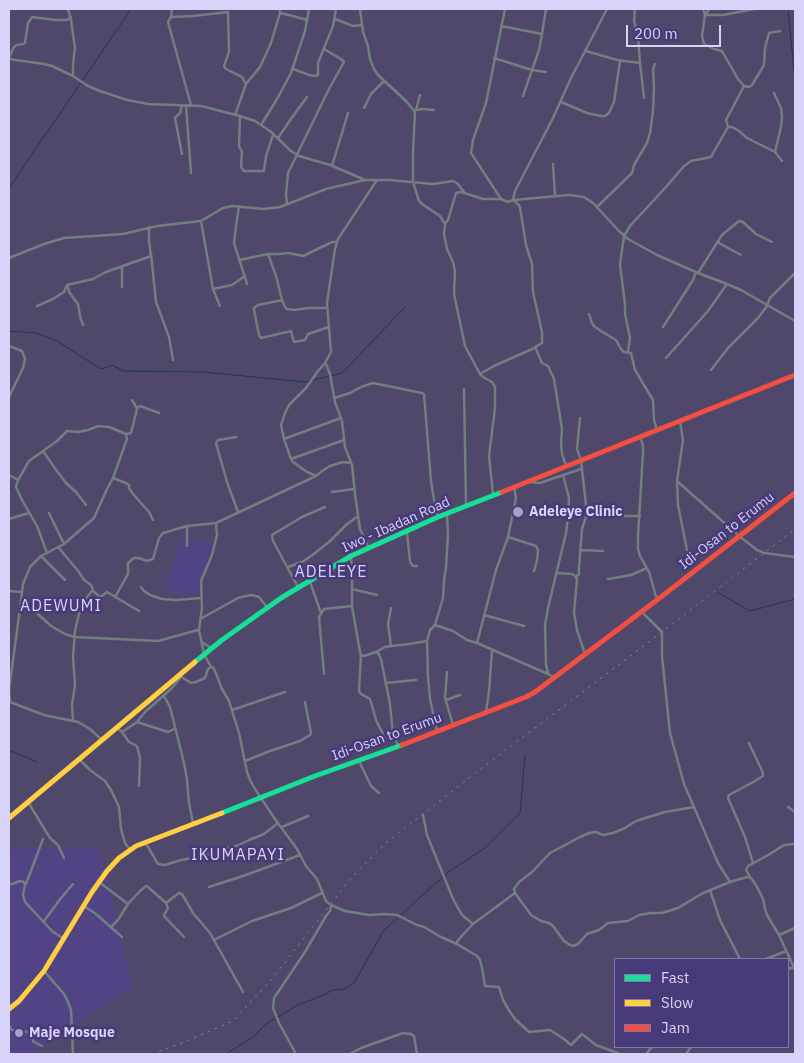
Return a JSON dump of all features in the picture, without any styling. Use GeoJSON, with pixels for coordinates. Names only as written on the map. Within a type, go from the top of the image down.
{"type":"FeatureCollection","features":[{"type":"Feature","properties":{"kind":"street"},"geometry":{"type":"LineString","coordinates":[[68,9],[71,17],[75,48],[73,76]]}},
{"type":"Feature","properties":{"kind":"street"},"geometry":{"type":"LineString","coordinates":[[172,9],[168,22],[191,105]]}},
{"type":"Feature","properties":{"kind":"street"},"geometry":{"type":"LineString","coordinates":[[235,115],[246,84],[260,67],[271,43],[280,9]]}},
{"type":"Feature","properties":{"kind":"street"},"geometry":{"type":"LineString","coordinates":[[261,125],[292,69],[305,31],[309,9]]}},
{"type":"Feature","properties":{"kind":"street"},"geometry":{"type":"LineString","coordinates":[[292,69],[318,75],[318,63],[335,19],[336,9]]}},
{"type":"Feature","properties":{"kind":"street"},"geometry":{"type":"LineString","coordinates":[[360,9],[371,64],[384,81],[416,111]]}},
{"type":"Feature","properties":{"kind":"street"},"geometry":{"type":"LineString","coordinates":[[500,199],[471,153],[473,140],[486,103],[505,9]]}},
{"type":"Feature","properties":{"kind":"street"},"geometry":{"type":"LineString","coordinates":[[523,96],[539,50],[546,9]]}},
{"type":"Feature","properties":{"kind":"street"},"geometry":{"type":"LineString","coordinates":[[513,200],[515,191],[607,9]]}},
{"type":"Feature","properties":{"kind":"street"},"geometry":{"type":"LineString","coordinates":[[635,9],[634,20],[638,36],[644,98]]}},
{"type":"Feature","properties":{"kind":"street"},"geometry":{"type":"LineString","coordinates":[[703,9],[702,36],[704,44],[722,51],[744,86],[752,85],[764,65],[765,48],[769,33],[780,31]]}},
{"type":"Feature","properties":{"kind":"street"},"geometry":{"type":"LineString","coordinates":[[704,15],[708,9]]}},
{"type":"Feature","properties":{"kind":"street"},"geometry":{"type":"LineString","coordinates":[[704,15],[723,15],[754,9]]}},
{"type":"Feature","properties":{"kind":"street"},"geometry":{"type":"LineString","coordinates":[[171,17],[228,12],[229,52],[224,66],[226,69],[242,77],[246,84]]}},
{"type":"Feature","properties":{"kind":"street"},"geometry":{"type":"LineString","coordinates":[[280,13],[307,20]]}},
{"type":"Feature","properties":{"kind":"street"},"geometry":{"type":"LineString","coordinates":[[71,17],[65,20],[32,17],[28,23],[25,43],[14,47],[9,58],[52,66],[73,76],[80,82],[127,100],[148,104],[201,106],[255,121],[270,131],[290,151],[299,156],[332,166],[365,180]]}},
{"type":"Feature","properties":{"kind":"street"},"geometry":{"type":"LineString","coordinates":[[335,19],[353,26],[362,25]]}},
{"type":"Feature","properties":{"kind":"street"},"geometry":{"type":"LineString","coordinates":[[501,26],[542,34]]}},
{"type":"Feature","properties":{"kind":"street"},"geometry":{"type":"LineString","coordinates":[[287,204],[288,173],[344,62],[324,49]]}},
{"type":"Feature","properties":{"kind":"street"},"geometry":{"type":"LineString","coordinates":[[586,51],[640,63]]}},
{"type":"Feature","properties":{"kind":"street"},"geometry":{"type":"LineString","coordinates":[[494,58],[532,70],[546,72]]}},
{"type":"Feature","properties":{"kind":"street"},"geometry":{"type":"LineString","coordinates":[[560,102],[587,112],[606,116],[614,102],[620,60]]}},
{"type":"Feature","properties":{"kind":"street"},"geometry":{"type":"LineString","coordinates":[[597,207],[632,173],[634,165],[647,142],[652,116],[653,69],[656,64]]}},
{"type":"Feature","properties":{"kind":"street"},"geometry":{"type":"LineString","coordinates":[[364,108],[371,94],[384,81]]}},
{"type":"Feature","properties":{"kind":"street"},"geometry":{"type":"LineString","coordinates":[[657,430],[654,420],[653,400],[635,370],[630,353],[628,352],[629,332],[625,314],[620,264],[624,236],[630,226],[684,166],[691,161],[711,157],[728,126],[726,120],[744,86]]}},
{"type":"Feature","properties":{"kind":"street"},"geometry":{"type":"LineString","coordinates":[[774,93],[781,108],[782,117],[775,152]]}},
{"type":"Feature","properties":{"kind":"street"},"geometry":{"type":"LineString","coordinates":[[420,95],[416,111],[412,168],[413,182],[419,202],[440,216],[445,224]]}},
{"type":"Feature","properties":{"kind":"street"},"geometry":{"type":"LineString","coordinates":[[278,138],[307,97]]}},
{"type":"Feature","properties":{"kind":"street"},"geometry":{"type":"LineString","coordinates":[[182,105],[180,113],[175,118],[182,154]]}},
{"type":"Feature","properties":{"kind":"street"},"geometry":{"type":"LineString","coordinates":[[186,105],[191,173]]}},
{"type":"Feature","properties":{"kind":"street"},"geometry":{"type":"LineString","coordinates":[[416,111],[422,109],[434,110]]}},
{"type":"Feature","properties":{"kind":"street"},"geometry":{"type":"LineString","coordinates":[[332,166],[348,113]]}},
{"type":"Feature","properties":{"kind":"street"},"geometry":{"type":"LineString","coordinates":[[240,116],[239,146],[242,152],[241,167],[244,171],[264,171],[266,156],[273,135]]}},
{"type":"Feature","properties":{"kind":"street"},"geometry":{"type":"LineString","coordinates":[[728,126],[775,152],[782,161]]}},
{"type":"Feature","properties":{"kind":"street"},"geometry":{"type":"LineString","coordinates":[[554,164],[555,196]]}},
{"type":"Feature","properties":{"kind":"street"},"geometry":{"type":"LineString","coordinates":[[9,258],[64,238],[123,234],[149,228],[201,221],[222,208],[232,206],[274,209],[326,189],[365,180],[433,184],[453,182],[457,183],[464,192]]}},
{"type":"Feature","properties":{"kind":"street"},"geometry":{"type":"LineString","coordinates":[[316,476],[291,459],[281,425],[287,408],[330,357],[332,349],[327,294],[337,242],[377,180]]}},
{"type":"Feature","properties":{"kind":"street"},"geometry":{"type":"LineString","coordinates":[[493,494],[489,456],[495,408],[495,387],[492,382],[480,374],[467,351],[454,294],[455,272],[444,234],[445,224],[456,193],[464,192],[483,198],[500,199],[508,202],[513,200],[580,195],[597,207],[624,236],[657,255],[750,295],[795,321]]}},
{"type":"Feature","properties":{"kind":"street"},"geometry":{"type":"LineString","coordinates":[[480,374],[542,343],[542,332],[533,292],[532,264],[526,245],[520,207],[513,200]]}},
{"type":"Feature","properties":{"kind":"street"},"geometry":{"type":"LineString","coordinates":[[239,206],[234,243],[247,284]]}},
{"type":"Feature","properties":{"kind":"street"},"geometry":{"type":"LineString","coordinates":[[201,221],[213,289],[220,306]]}},
{"type":"Feature","properties":{"kind":"street"},"geometry":{"type":"LineString","coordinates":[[663,327],[717,242],[738,222],[741,221],[756,234],[772,242]]}},
{"type":"Feature","properties":{"kind":"street"},"geometry":{"type":"LineString","coordinates":[[37,306],[54,299],[64,292],[68,285],[93,279],[106,272],[151,256],[149,228]]}},
{"type":"Feature","properties":{"kind":"street"},"geometry":{"type":"LineString","coordinates":[[149,228],[156,302],[169,337],[173,360]]}},
{"type":"Feature","properties":{"kind":"street"},"geometry":{"type":"LineString","coordinates":[[239,260],[288,252],[303,256],[332,242],[337,242]]}},
{"type":"Feature","properties":{"kind":"street"},"geometry":{"type":"LineString","coordinates":[[717,242],[741,255]]}},
{"type":"Feature","properties":{"kind":"street"},"geometry":{"type":"LineString","coordinates":[[268,254],[282,300],[287,309],[327,308]]}},
{"type":"Feature","properties":{"kind":"street"},"geometry":{"type":"LineString","coordinates":[[122,267],[122,287]]}},
{"type":"Feature","properties":{"kind":"street"},"geometry":{"type":"LineString","coordinates":[[712,370],[724,352],[767,306],[770,298],[795,273]]}},
{"type":"Feature","properties":{"kind":"street"},"geometry":{"type":"LineString","coordinates":[[213,289],[232,285],[245,276]]}},
{"type":"Feature","properties":{"kind":"street"},"geometry":{"type":"LineString","coordinates":[[666,358],[708,311],[727,284]]}},
{"type":"Feature","properties":{"kind":"street"},"geometry":{"type":"LineString","coordinates":[[68,285],[69,292],[78,304],[83,325]]}},
{"type":"Feature","properties":{"kind":"street"},"geometry":{"type":"LineString","coordinates":[[282,300],[258,305],[254,308],[261,338],[291,331],[294,342],[305,340],[308,334],[329,327]]}},
{"type":"Feature","properties":{"kind":"street"},"geometry":{"type":"LineString","coordinates":[[589,314],[594,326],[616,340],[624,352],[628,352]]}},
{"type":"Feature","properties":{"kind":"street"},"geometry":{"type":"LineString","coordinates":[[9,346],[22,351],[25,359],[23,368],[9,397]]}},
{"type":"Feature","properties":{"kind":"street"},"geometry":{"type":"LineString","coordinates":[[535,347],[542,363],[548,366],[554,379],[562,429],[562,454],[566,466]]}},
{"type":"Feature","properties":{"kind":"street"},"geometry":{"type":"LineString","coordinates":[[326,364],[341,418],[345,447],[351,463],[362,535],[369,548]]}},
{"type":"Feature","properties":{"kind":"street","name":"Iwo - Ibadan Road"},"geometry":{"type":"LineString","coordinates":[[9,818],[211,648],[298,587],[351,556],[493,494],[795,375]]}},
{"type":"Feature","properties":{"kind":"street"},"geometry":{"type":"LineString","coordinates":[[334,398],[373,384],[424,394],[431,481],[438,517]]}},
{"type":"Feature","properties":{"kind":"street"},"geometry":{"type":"LineString","coordinates":[[464,389],[466,506]]}},
{"type":"Feature","properties":{"kind":"street"},"geometry":{"type":"LineString","coordinates":[[126,434],[130,433],[134,426],[137,408],[132,400]]}},
{"type":"Feature","properties":{"kind":"street"},"geometry":{"type":"LineString","coordinates":[[137,408],[140,406],[160,413]]}},
{"type":"Feature","properties":{"kind":"street"},"geometry":{"type":"LineString","coordinates":[[284,439],[341,418]]}},
{"type":"Feature","properties":{"kind":"street"},"geometry":{"type":"LineString","coordinates":[[580,418],[578,449],[586,514],[582,529],[580,568],[579,574],[576,577],[574,613],[577,630],[585,654]]}},
{"type":"Feature","properties":{"kind":"street"},"geometry":{"type":"LineString","coordinates":[[680,421],[683,440],[676,478],[678,505],[687,550]]}},
{"type":"Feature","properties":{"kind":"street"},"geometry":{"type":"LineString","coordinates":[[47,553],[37,526],[16,487],[29,461],[57,441],[68,430],[78,432],[98,426],[109,427],[126,434]]}},
{"type":"Feature","properties":{"kind":"street"},"geometry":{"type":"LineString","coordinates":[[102,740],[84,725],[44,715],[10,702],[9,690],[23,584],[30,566],[41,556],[64,544],[94,518],[113,478],[127,439],[126,434]]}},
{"type":"Feature","properties":{"kind":"street"},"geometry":{"type":"LineString","coordinates":[[640,436],[643,452],[638,549],[651,578],[657,600]]}},
{"type":"Feature","properties":{"kind":"street"},"geometry":{"type":"LineString","coordinates":[[236,437],[218,440],[216,443],[238,512]]}},
{"type":"Feature","properties":{"kind":"street"},"geometry":{"type":"LineString","coordinates":[[291,459],[344,440]]}},
{"type":"Feature","properties":{"kind":"street"},"geometry":{"type":"LineString","coordinates":[[43,451],[66,483],[86,505]]}},
{"type":"Feature","properties":{"kind":"street"},"geometry":{"type":"LineString","coordinates":[[115,597],[128,574],[128,563],[134,558],[147,561],[152,559],[159,538],[163,533],[188,526],[216,522],[316,476],[330,466],[343,462],[351,463]]}},
{"type":"Feature","properties":{"kind":"street"},"geometry":{"type":"LineString","coordinates":[[528,481],[540,483],[581,469]]}},
{"type":"Feature","properties":{"kind":"street"},"geometry":{"type":"LineString","coordinates":[[9,475],[18,480]]}},
{"type":"Feature","properties":{"kind":"street"},"geometry":{"type":"LineString","coordinates":[[548,674],[545,657],[545,625],[566,534],[569,508],[569,498],[563,475]]}},
{"type":"Feature","properties":{"kind":"street"},"geometry":{"type":"LineString","coordinates":[[113,478],[129,485],[133,494],[149,512],[153,520]]}},
{"type":"Feature","properties":{"kind":"street"},"geometry":{"type":"LineString","coordinates":[[677,481],[757,550],[764,553],[795,557]]}},
{"type":"Feature","properties":{"kind":"street"},"geometry":{"type":"LineString","coordinates":[[477,643],[496,570],[508,537],[516,498],[514,487]]}},
{"type":"Feature","properties":{"kind":"street"},"geometry":{"type":"LineString","coordinates":[[332,492],[354,489]]}},
{"type":"Feature","properties":{"kind":"street","name":"Idi-Osan to Erumu"},"geometry":{"type":"LineString","coordinates":[[9,1010],[44,971],[107,871],[119,858],[136,846],[526,697],[642,612],[795,493]]}},
{"type":"Feature","properties":{"kind":"street"},"geometry":{"type":"LineString","coordinates":[[298,587],[273,541],[272,535],[302,516],[324,506]]}},
{"type":"Feature","properties":{"kind":"street"},"geometry":{"type":"LineString","coordinates":[[9,519],[29,513]]}},
{"type":"Feature","properties":{"kind":"street"},"geometry":{"type":"LineString","coordinates":[[50,513],[64,544]]}},
{"type":"Feature","properties":{"kind":"street"},"geometry":{"type":"LineString","coordinates":[[437,732],[429,691],[427,641],[430,630],[435,625],[444,594],[448,535],[447,513]]}},
{"type":"Feature","properties":{"kind":"street"},"geometry":{"type":"LineString","coordinates":[[586,514],[640,516]]}},
{"type":"Feature","properties":{"kind":"street"},"geometry":{"type":"LineString","coordinates":[[288,567],[304,561],[315,553],[358,516]]}},
{"type":"Feature","properties":{"kind":"street"},"geometry":{"type":"LineString","coordinates":[[216,522],[217,536],[212,556],[202,578],[199,630],[204,654],[211,667],[213,667],[232,710],[250,780],[306,866],[317,879],[326,901],[330,905],[345,911],[362,914],[397,915],[402,919],[424,926],[474,954],[480,960],[484,986],[499,987],[503,1000],[510,1012],[529,1032],[550,1030],[571,1045],[582,1034],[596,1045],[620,1054]]}},
{"type":"Feature","properties":{"kind":"street"},"geometry":{"type":"LineString","coordinates":[[187,546],[188,526]]}},
{"type":"Feature","properties":{"kind":"street"},"geometry":{"type":"LineString","coordinates":[[407,530],[410,562],[413,566],[417,566]]}},
{"type":"Feature","properties":{"kind":"street"},"geometry":{"type":"LineString","coordinates":[[508,537],[536,546],[538,556],[534,571]]}},
{"type":"Feature","properties":{"kind":"street"},"geometry":{"type":"LineString","coordinates":[[58,547],[84,580],[91,585],[93,591],[100,597],[107,592],[139,611]]}},
{"type":"Feature","properties":{"kind":"street"},"geometry":{"type":"LineString","coordinates":[[581,550],[602,552]]}},
{"type":"Feature","properties":{"kind":"street"},"geometry":{"type":"LineString","coordinates":[[41,556],[65,580]]}},
{"type":"Feature","properties":{"kind":"street"},"geometry":{"type":"LineString","coordinates":[[351,556],[352,606],[361,655],[359,691],[360,694],[370,699],[376,720],[385,738]]}},
{"type":"Feature","properties":{"kind":"street"},"geometry":{"type":"LineString","coordinates":[[608,579],[631,575],[647,568]]}},
{"type":"Feature","properties":{"kind":"street"},"geometry":{"type":"LineString","coordinates":[[557,573],[572,574],[576,577]]}},
{"type":"Feature","properties":{"kind":"street"},"geometry":{"type":"LineString","coordinates":[[310,580],[321,613]]}},
{"type":"Feature","properties":{"kind":"street"},"geometry":{"type":"LineString","coordinates":[[141,586],[150,595],[162,599],[202,598]]}},
{"type":"Feature","properties":{"kind":"street"},"geometry":{"type":"LineString","coordinates":[[352,589],[377,595]]}},
{"type":"Feature","properties":{"kind":"street"},"geometry":{"type":"LineString","coordinates":[[9,591],[23,592]]}},
{"type":"Feature","properties":{"kind":"street"},"geometry":{"type":"LineString","coordinates":[[73,721],[72,710],[75,685],[73,657],[75,638],[79,614],[88,596],[93,591]]}},
{"type":"Feature","properties":{"kind":"street"},"geometry":{"type":"LineString","coordinates":[[201,618],[238,598],[246,596],[259,597],[268,607]]}},
{"type":"Feature","properties":{"kind":"street"},"geometry":{"type":"LineString","coordinates":[[21,602],[29,606],[50,626],[75,638],[158,641],[199,630]]}},
{"type":"Feature","properties":{"kind":"street"},"geometry":{"type":"LineString","coordinates":[[324,674],[319,617],[326,608],[352,606]]}},
{"type":"Feature","properties":{"kind":"street"},"geometry":{"type":"LineString","coordinates":[[391,608],[388,624],[391,646]]}},
{"type":"Feature","properties":{"kind":"street"},"geometry":{"type":"LineString","coordinates":[[642,612],[662,632],[662,656],[670,733],[684,784],[718,863],[730,882]]}},
{"type":"Feature","properties":{"kind":"street"},"geometry":{"type":"LineString","coordinates":[[484,615],[524,626]]}},
{"type":"Feature","properties":{"kind":"street"},"geometry":{"type":"LineString","coordinates":[[435,625],[453,631],[468,640],[554,677]]}},
{"type":"Feature","properties":{"kind":"street"},"geometry":{"type":"LineString","coordinates":[[361,655],[376,652],[385,647],[427,641]]}},
{"type":"Feature","properties":{"kind":"street"},"geometry":{"type":"LineString","coordinates":[[202,642],[211,648]]}},
{"type":"Feature","properties":{"kind":"street"},"geometry":{"type":"LineString","coordinates":[[486,712],[492,650]]}},
{"type":"Feature","properties":{"kind":"street"},"geometry":{"type":"LineString","coordinates":[[376,652],[380,659],[390,704],[393,735],[398,745]]}},
{"type":"Feature","properties":{"kind":"street"},"geometry":{"type":"LineString","coordinates":[[122,732],[137,722],[145,712],[164,696],[180,676],[191,682],[196,682],[205,678],[208,669],[211,667]]}},
{"type":"Feature","properties":{"kind":"street"},"geometry":{"type":"LineString","coordinates":[[446,672],[446,700],[453,725]]}},
{"type":"Feature","properties":{"kind":"street"},"geometry":{"type":"LineString","coordinates":[[385,684],[416,680]]}},
{"type":"Feature","properties":{"kind":"street"},"geometry":{"type":"LineString","coordinates":[[232,710],[285,692]]}},
{"type":"Feature","properties":{"kind":"street"},"geometry":{"type":"LineString","coordinates":[[446,700],[460,695]]}},
{"type":"Feature","properties":{"kind":"street"},"geometry":{"type":"LineString","coordinates":[[164,696],[170,707],[184,763],[193,823]]}},
{"type":"Feature","properties":{"kind":"street"},"geometry":{"type":"LineString","coordinates":[[245,761],[270,750],[300,742],[310,735],[304,702]]}},
{"type":"Feature","properties":{"kind":"street"},"geometry":{"type":"LineString","coordinates":[[137,722],[168,732],[174,728]]}},
{"type":"Feature","properties":{"kind":"street"},"geometry":{"type":"LineString","coordinates":[[117,728],[130,742],[137,746],[140,758],[139,786]]}},
{"type":"Feature","properties":{"kind":"street"},"geometry":{"type":"LineString","coordinates":[[750,743],[763,776],[729,795],[728,798],[745,837],[752,863]]}},
{"type":"Feature","properties":{"kind":"street"},"geometry":{"type":"LineString","coordinates":[[79,759],[105,781],[111,790],[118,807],[120,829],[125,843],[130,850]]}},
{"type":"Feature","properties":{"kind":"street"},"geometry":{"type":"LineString","coordinates":[[358,760],[371,786],[379,793]]}},
{"type":"Feature","properties":{"kind":"street"},"geometry":{"type":"LineString","coordinates":[[28,802],[50,838],[58,845],[64,858]]}},
{"type":"Feature","properties":{"kind":"street"},"geometry":{"type":"LineString","coordinates":[[694,807],[658,814],[613,833],[603,835],[596,832],[589,833],[573,840],[550,853],[532,872],[519,882],[514,889],[515,893],[531,915],[541,921],[549,922],[564,941],[573,946],[578,944],[587,934],[599,930],[608,923],[628,921],[644,914],[664,913],[683,906],[710,890],[747,877],[751,878]]}},
{"type":"Feature","properties":{"kind":"street"},"geometry":{"type":"LineString","coordinates":[[788,807],[795,812]]}},
{"type":"Feature","properties":{"kind":"street"},"geometry":{"type":"LineString","coordinates":[[423,815],[427,835],[453,899],[462,915],[473,924]]}},
{"type":"Feature","properties":{"kind":"street"},"geometry":{"type":"LineString","coordinates":[[282,828],[308,816]]}},
{"type":"Feature","properties":{"kind":"street"},"geometry":{"type":"LineString","coordinates":[[145,842],[158,864],[165,865],[199,858],[239,845],[264,834],[278,823]]}},
{"type":"Feature","properties":{"kind":"street"},"geometry":{"type":"LineString","coordinates":[[44,839],[25,886],[23,898],[52,931],[64,939]]}},
{"type":"Feature","properties":{"kind":"street"},"geometry":{"type":"LineString","coordinates":[[794,968],[779,935],[767,915],[760,893],[746,868],[784,846],[795,844]]}},
{"type":"Feature","properties":{"kind":"street"},"geometry":{"type":"LineString","coordinates":[[209,886],[242,877],[300,855]]}},
{"type":"Feature","properties":{"kind":"street"},"geometry":{"type":"LineString","coordinates":[[9,885],[21,881],[24,882],[25,886]]}},
{"type":"Feature","properties":{"kind":"street"},"geometry":{"type":"LineString","coordinates":[[99,882],[128,904]]}},
{"type":"Feature","properties":{"kind":"street"},"geometry":{"type":"LineString","coordinates":[[44,921],[72,884]]}},
{"type":"Feature","properties":{"kind":"street"},"geometry":{"type":"LineString","coordinates":[[111,927],[128,904],[146,886],[166,903],[168,908],[164,916],[184,937]]}},
{"type":"Feature","properties":{"kind":"street"},"geometry":{"type":"LineString","coordinates":[[710,890],[720,920],[739,958]]}},
{"type":"Feature","properties":{"kind":"street"},"geometry":{"type":"LineString","coordinates":[[166,903],[180,893],[193,913],[207,928],[244,992]]}},
{"type":"Feature","properties":{"kind":"street"},"geometry":{"type":"LineString","coordinates":[[214,940],[252,921],[291,908],[322,893]]}},
{"type":"Feature","properties":{"kind":"street"},"geometry":{"type":"LineString","coordinates":[[457,944],[459,939],[473,924],[515,893]]}},
{"type":"Feature","properties":{"kind":"street"},"geometry":{"type":"LineString","coordinates":[[296,1054],[279,1024],[273,1008],[274,998],[330,911],[330,905]]}},
{"type":"Feature","properties":{"kind":"street"},"geometry":{"type":"LineString","coordinates":[[84,906],[122,937]]}},
{"type":"Feature","properties":{"kind":"street"},"geometry":{"type":"LineString","coordinates":[[779,935],[795,928]]}},
{"type":"Feature","properties":{"kind":"street"},"geometry":{"type":"LineString","coordinates":[[768,958],[786,951]]}},
{"type":"Feature","properties":{"kind":"street"},"geometry":{"type":"LineString","coordinates":[[44,971],[64,994],[71,1010],[73,1054]]}},
{"type":"Feature","properties":{"kind":"street"},"geometry":{"type":"LineString","coordinates":[[9,1026],[12,1030],[28,1032],[34,1042],[42,1046]]}},
{"type":"Feature","properties":{"kind":"street"},"geometry":{"type":"LineString","coordinates":[[350,1054],[361,1048],[403,1033],[414,1036],[417,1054]]}},
{"type":"Feature","properties":{"kind":"shaded area"},"geometry":{"type":"Polygon","coordinates":[[[182,538],[213,544],[201,581],[199,595],[164,591],[182,538]]]}},
{"type":"Feature","properties":{"kind":"shaded area"},"geometry":{"type":"Polygon","coordinates":[[[99,848],[133,987],[29,1054],[9,1054],[9,849],[99,848]]]}},
{"type":"Feature","properties":{"kind":"waterway"},"geometry":{"type":"LineString","coordinates":[[83,80],[131,9]]}},
{"type":"Feature","properties":{"kind":"waterway"},"geometry":{"type":"LineString","coordinates":[[788,9],[795,81]]}},
{"type":"Feature","properties":{"kind":"waterway"},"geometry":{"type":"LineString","coordinates":[[9,188],[80,84]]}},
{"type":"Feature","properties":{"kind":"waterway"},"geometry":{"type":"LineString","coordinates":[[9,331],[36,333],[57,341],[101,369],[112,365],[124,371],[203,372],[306,382],[342,373],[406,306]]}},
{"type":"Feature","properties":{"kind":"waterway"},"geometry":{"type":"LineString","coordinates":[[717,592],[750,611],[795,599]]}},
{"type":"Feature","properties":{"kind":"waterway"},"geometry":{"type":"LineString","coordinates":[[9,750],[37,762]]}},
{"type":"Feature","properties":{"kind":"waterway"},"geometry":{"type":"LineString","coordinates":[[401,915],[447,873],[485,848],[520,813],[525,756]]}},
{"type":"Feature","properties":{"kind":"waterway"},"geometry":{"type":"LineString","coordinates":[[226,1054],[253,1037],[266,1024],[298,1005],[333,990],[344,989],[354,983],[384,930],[398,918]]}},
{"type":"Feature","properties":{"kind":"railway"},"geometry":{"type":"LineString","coordinates":[[152,1054],[233,1021],[271,980],[351,878],[386,843],[795,529]]}},
{"type":"Feature","properties":{"kind":"traffic: fast"},"geometry":{"type":"LineString","coordinates":[[195,662],[222,640],[281,598],[351,556],[438,517],[502,492]]}},
{"type":"Feature","properties":{"kind":"traffic: fast"},"geometry":{"type":"LineString","coordinates":[[222,813],[315,776],[402,745]]}},
{"type":"Feature","properties":{"kind":"traffic: slow"},"geometry":{"type":"LineString","coordinates":[[9,818],[195,662]]}},
{"type":"Feature","properties":{"kind":"traffic: slow"},"geometry":{"type":"LineString","coordinates":[[9,1009],[19,1001],[44,971],[92,892],[119,858],[136,846],[222,813]]}},
{"type":"Feature","properties":{"kind":"traffic: jam"},"geometry":{"type":"LineString","coordinates":[[502,492],[795,375]]}},
{"type":"Feature","properties":{"kind":"traffic: jam"},"geometry":{"type":"LineString","coordinates":[[402,745],[535,692],[795,493]]}},
{"type":"Feature","properties":{"kind":"place","name":"Adeleye Clinic"},"geometry":{"type":"Point","coordinates":[518,512]}},
{"type":"Feature","properties":{"kind":"place","name":"Maje Mosque"},"geometry":{"type":"Point","coordinates":[19,1033]}},
{"type":"Feature","properties":{"kind":"district","name":"ADELEYE"},"geometry":{"type":"Point","coordinates":[331,572]}},
{"type":"Feature","properties":{"kind":"district","name":"ADEWUMI"},"geometry":{"type":"Point","coordinates":[61,606]}},
{"type":"Feature","properties":{"kind":"district","name":"IKUMAPAYI"},"geometry":{"type":"Point","coordinates":[238,855]}}]}
